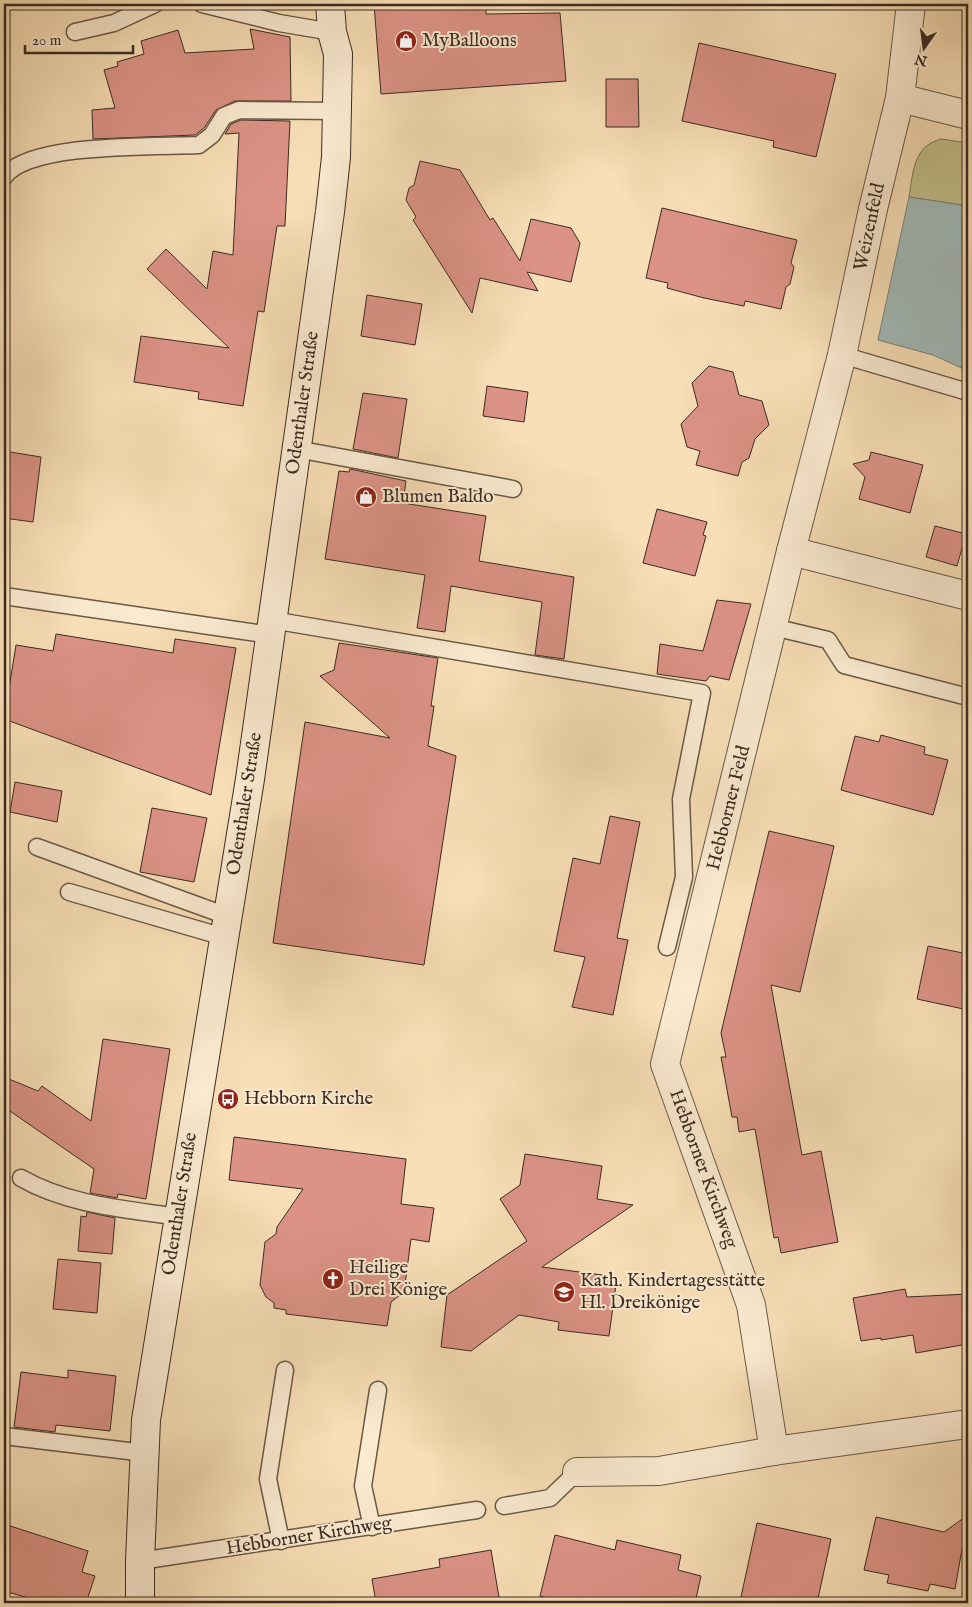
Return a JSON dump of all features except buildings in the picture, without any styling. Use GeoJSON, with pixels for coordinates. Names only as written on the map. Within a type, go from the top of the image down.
{"type":"FeatureCollection","features":[{"type":"Feature","properties":{"kind":"street","name":"Odenthaler Straße"},"geometry":{"type":"LineString","coordinates":[[140,1603],[146,1420],[226,926],[330,212],[336,156],[338,54],[332,32],[330,4]]}},
{"type":"Feature","properties":{"kind":"street","name":"Weizenfeld"},"geometry":{"type":"LineString","coordinates":[[842,355],[873,208],[900,98],[911,4]]}},
{"type":"Feature","properties":{"kind":"street"},"geometry":{"type":"LineString","coordinates":[[900,98],[968,115]]}},
{"type":"Feature","properties":{"kind":"street","name":"Hebborner Feld"},"geometry":{"type":"LineString","coordinates":[[666,1064],[791,551],[842,355]]}},
{"type":"Feature","properties":{"kind":"street"},"geometry":{"type":"LineString","coordinates":[[791,551],[968,596]]}},
{"type":"Feature","properties":{"kind":"street","name":"Hebborner Kirchweg"},"geometry":{"type":"LineString","coordinates":[[666,1064],[751,1305],[774,1451]]}},
{"type":"Feature","properties":{"kind":"street"},"geometry":{"type":"LineString","coordinates":[[577,1472],[660,1471],[774,1451],[968,1424]]}},
{"type":"Feature","properties":{"kind":"lane"},"geometry":{"type":"LineString","coordinates":[[75,32],[114,22],[155,4]]}},
{"type":"Feature","properties":{"kind":"lane"},"geometry":{"type":"LineString","coordinates":[[202,4],[279,23],[332,32]]}},
{"type":"Feature","properties":{"kind":"lane"},"geometry":{"type":"LineString","coordinates":[[4,177],[19,163],[45,155],[72,151],[199,145],[212,135],[224,116],[239,110],[338,111]]}},
{"type":"Feature","properties":{"kind":"lane"},"geometry":{"type":"LineString","coordinates":[[842,355],[968,392]]}},
{"type":"Feature","properties":{"kind":"lane"},"geometry":{"type":"LineString","coordinates":[[296,449],[513,489]]}},
{"type":"Feature","properties":{"kind":"lane"},"geometry":{"type":"LineString","coordinates":[[4,596],[271,627],[702,693],[682,799],[684,876],[667,947]]}},
{"type":"Feature","properties":{"kind":"lane"},"geometry":{"type":"LineString","coordinates":[[773,627],[828,640],[844,665],[968,697]]}},
{"type":"Feature","properties":{"kind":"lane"},"geometry":{"type":"LineString","coordinates":[[37,847],[226,926]]}},
{"type":"Feature","properties":{"kind":"lane"},"geometry":{"type":"LineString","coordinates":[[69,892],[226,926]]}},
{"type":"Feature","properties":{"kind":"lane"},"geometry":{"type":"LineString","coordinates":[[21,1178],[49,1192],[96,1204],[178,1217]]}},
{"type":"Feature","properties":{"kind":"lane"},"geometry":{"type":"LineString","coordinates":[[281,1541],[268,1479],[286,1370]]}},
{"type":"Feature","properties":{"kind":"lane"},"geometry":{"type":"LineString","coordinates":[[372,1527],[363,1486],[378,1390]]}},
{"type":"Feature","properties":{"kind":"lane"},"geometry":{"type":"LineString","coordinates":[[4,1436],[145,1453]]}},
{"type":"Feature","properties":{"kind":"lane"},"geometry":{"type":"LineString","coordinates":[[504,1506],[550,1498],[577,1472]]}},
{"type":"Feature","properties":{"kind":"lane","name":"Hebborner Kirchweg"},"geometry":{"type":"LineString","coordinates":[[140,1561],[477,1510]]}},
{"type":"Feature","properties":{"kind":"shaded area"},"geometry":{"type":"Polygon","coordinates":[[[941,139],[968,143],[968,206],[909,197],[916,162],[920,154],[932,143],[941,139]]]}},
{"type":"Feature","properties":{"kind":"water"},"geometry":{"type":"Polygon","coordinates":[[[909,197],[968,206],[968,371],[933,355],[878,340],[909,197]]]}},
{"type":"Feature","properties":{"kind":"place","name":"MyBalloons"},"geometry":{"type":"Point","coordinates":[406,41]}},
{"type":"Feature","properties":{"kind":"place","name":"Blumen Baldo"},"geometry":{"type":"Point","coordinates":[366,497]}},
{"type":"Feature","properties":{"kind":"place","name":"Hebborn Kirche"},"geometry":{"type":"Point","coordinates":[228,1099]}},
{"type":"Feature","properties":{"kind":"place","name":"Heilige Drei Könige"},"geometry":{"type":"Point","coordinates":[333,1279]}},
{"type":"Feature","properties":{"kind":"place","name":"Kath. Kindertagesstätte Hl. Dreikönige"},"geometry":{"type":"Point","coordinates":[564,1292]}}]}
